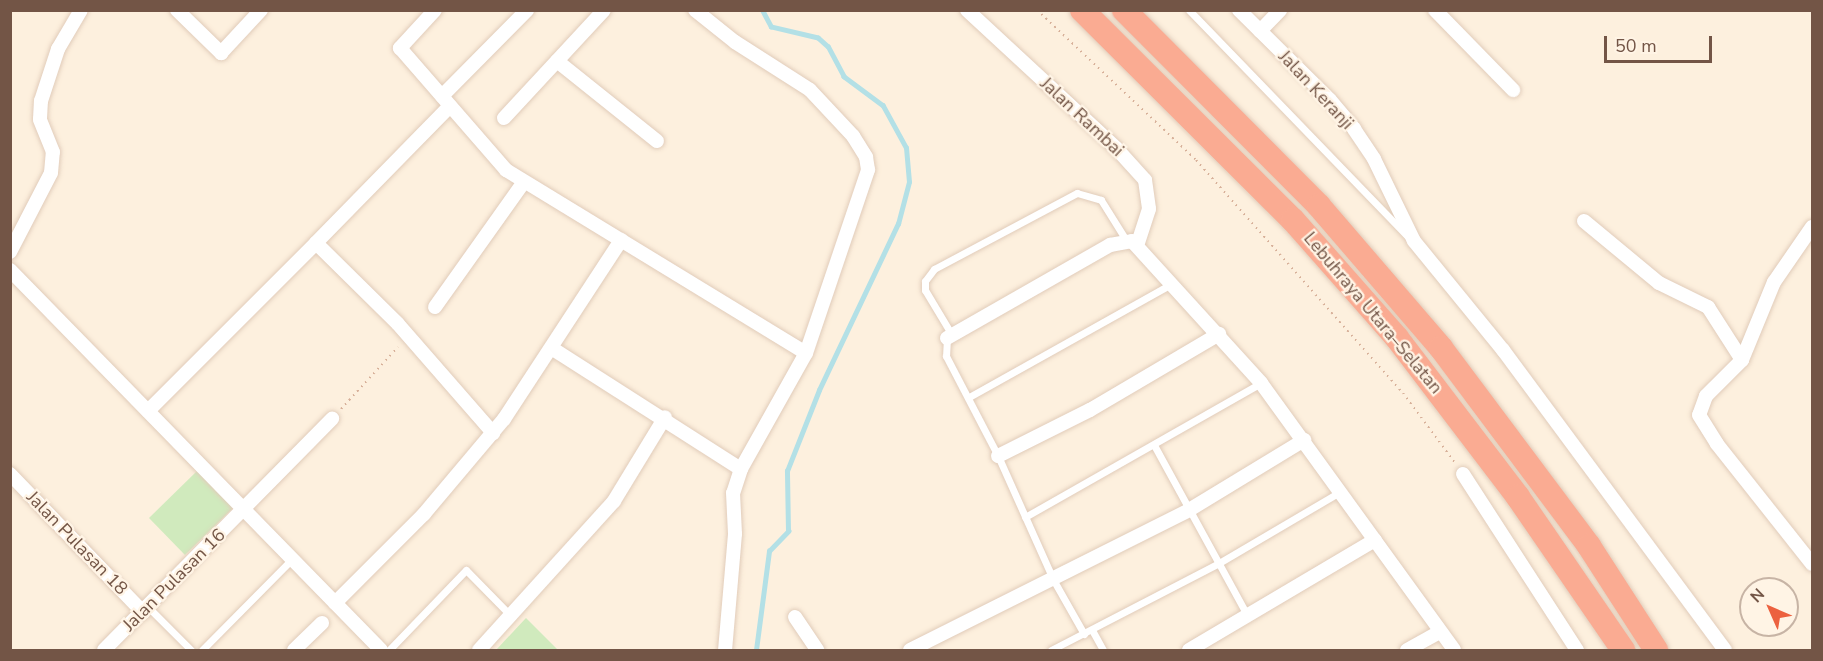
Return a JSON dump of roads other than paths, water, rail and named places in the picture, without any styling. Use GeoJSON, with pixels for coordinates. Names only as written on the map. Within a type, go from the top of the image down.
{"type":"FeatureCollection","features":[{"type":"Feature","properties":{"kind":"highway","name":"Lebuhraya Utara–Selatan"},"geometry":{"type":"LineString","coordinates":[[1082,10],[1293,219],[1397,338],[1518,497],[1623,651]]}},
{"type":"Feature","properties":{"kind":"highway","name":"Lebuhraya Utara–Selatan"},"geometry":{"type":"LineString","coordinates":[[1124,10],[1319,206],[1433,340],[1582,537],[1656,651]]}},
{"type":"Feature","properties":{"kind":"street"},"geometry":{"type":"LineString","coordinates":[[10,252],[51,173],[53,152],[40,120],[41,101],[58,49],[81,10]]}},
{"type":"Feature","properties":{"kind":"street"},"geometry":{"type":"LineString","coordinates":[[177,10],[221,53],[261,10]]}},
{"type":"Feature","properties":{"kind":"street"},"geometry":{"type":"LineString","coordinates":[[435,10],[400,48],[500,164],[523,183],[806,353]]}},
{"type":"Feature","properties":{"kind":"street"},"geometry":{"type":"LineString","coordinates":[[148,411],[316,243],[527,10]]}},
{"type":"Feature","properties":{"kind":"street"},"geometry":{"type":"LineString","coordinates":[[504,118],[604,10]]}},
{"type":"Feature","properties":{"kind":"street"},"geometry":{"type":"LineString","coordinates":[[695,10],[735,42],[810,90],[853,136],[866,158],[866,181],[806,353],[741,469],[733,493],[735,534],[724,651]]}},
{"type":"Feature","properties":{"kind":"street","name":"Jalan Rambai"},"geometry":{"type":"LineString","coordinates":[[967,10],[1116,148],[1145,180],[1149,209],[1132,242]]}},
{"type":"Feature","properties":{"kind":"street","name":"Jalan Keranji"},"geometry":{"type":"LineString","coordinates":[[1239,10],[1354,129],[1374,159],[1414,242],[1503,350],[1725,651]]}},
{"type":"Feature","properties":{"kind":"street"},"geometry":{"type":"LineString","coordinates":[[1260,31],[1280,10]]}},
{"type":"Feature","properties":{"kind":"street"},"geometry":{"type":"LineString","coordinates":[[1441,12],[1513,90]]}},
{"type":"Feature","properties":{"kind":"street"},"geometry":{"type":"LineString","coordinates":[[557,61],[657,141]]}},
{"type":"Feature","properties":{"kind":"street"},"geometry":{"type":"LineString","coordinates":[[435,307],[523,183]]}},
{"type":"Feature","properties":{"kind":"street"},"geometry":{"type":"LineString","coordinates":[[1584,221],[1659,284],[1708,307],[1742,360]]}},
{"type":"Feature","properties":{"kind":"street"},"geometry":{"type":"LineString","coordinates":[[1812,227],[1774,282],[1742,360],[1702,402],[1701,422],[1812,564]]}},
{"type":"Feature","properties":{"kind":"street"},"geometry":{"type":"LineString","coordinates":[[335,603],[424,514],[493,433],[552,349],[621,240]]}},
{"type":"Feature","properties":{"kind":"street"},"geometry":{"type":"LineString","coordinates":[[949,337],[1110,245],[1132,242],[1173,283],[1261,383],[1305,440],[1454,651]]}},
{"type":"Feature","properties":{"kind":"street"},"geometry":{"type":"LineString","coordinates":[[316,243],[408,336],[493,433]]}},
{"type":"Feature","properties":{"kind":"street"},"geometry":{"type":"LineString","coordinates":[[10,270],[381,651]]}},
{"type":"Feature","properties":{"kind":"street"},"geometry":{"type":"LineString","coordinates":[[998,456],[1090,410],[1219,334]]}},
{"type":"Feature","properties":{"kind":"street"},"geometry":{"type":"LineString","coordinates":[[552,349],[665,417],[741,469]]}},
{"type":"Feature","properties":{"kind":"street"},"geometry":{"type":"LineString","coordinates":[[479,651],[614,501],[665,417]]}},
{"type":"Feature","properties":{"kind":"street","name":"Jalan Pulasan 16"},"geometry":{"type":"LineString","coordinates":[[104,651],[332,419]]}},
{"type":"Feature","properties":{"kind":"street"},"geometry":{"type":"LineString","coordinates":[[910,651],[1054,581],[1189,510],[1305,440]]}},
{"type":"Feature","properties":{"kind":"street","name":"Jalan Pulasan 18"},"geometry":{"type":"LineString","coordinates":[[10,474],[145,609]]}},
{"type":"Feature","properties":{"kind":"street"},"geometry":{"type":"LineString","coordinates":[[1463,474],[1577,651]]}},
{"type":"Feature","properties":{"kind":"street"},"geometry":{"type":"LineString","coordinates":[[1190,651],[1375,540]]}},
{"type":"Feature","properties":{"kind":"street"},"geometry":{"type":"LineString","coordinates":[[795,617],[817,651]]}},
{"type":"Feature","properties":{"kind":"street"},"geometry":{"type":"LineString","coordinates":[[294,651],[322,623]]}},
{"type":"Feature","properties":{"kind":"street"},"geometry":{"type":"LineString","coordinates":[[1407,651],[1439,632]]}},
{"type":"Feature","properties":{"kind":"lane"},"geometry":{"type":"LineString","coordinates":[[1189,10],[1414,242]]}},
{"type":"Feature","properties":{"kind":"lane"},"geometry":{"type":"LineString","coordinates":[[1103,651],[1054,581],[998,456],[946,356],[949,337],[926,290],[927,276],[934,269],[1077,193],[1101,201],[1112,212],[1132,242]]}},
{"type":"Feature","properties":{"kind":"lane"},"geometry":{"type":"LineString","coordinates":[[969,397],[1173,283]]}},
{"type":"Feature","properties":{"kind":"lane"},"geometry":{"type":"LineString","coordinates":[[1025,517],[1261,383]]}},
{"type":"Feature","properties":{"kind":"lane"},"geometry":{"type":"LineString","coordinates":[[1154,445],[1248,617]]}},
{"type":"Feature","properties":{"kind":"lane"},"geometry":{"type":"LineString","coordinates":[[1052,651],[1219,562],[1341,491]]}},
{"type":"Feature","properties":{"kind":"lane"},"geometry":{"type":"LineString","coordinates":[[201,651],[292,559]]}},
{"type":"Feature","properties":{"kind":"lane"},"geometry":{"type":"LineString","coordinates":[[389,651],[466,570],[515,613]]}},
{"type":"Feature","properties":{"kind":"lane"},"geometry":{"type":"LineString","coordinates":[[145,609],[191,651]]}},
{"type":"Feature","properties":{"kind":"waterway"},"geometry":{"type":"LineString","coordinates":[[756,650],[769,551],[788,531],[787,471],[819,390],[898,224],[909,182],[906,148],[883,106],[844,77],[828,47],[818,38],[771,27],[762,10]]}}]}
